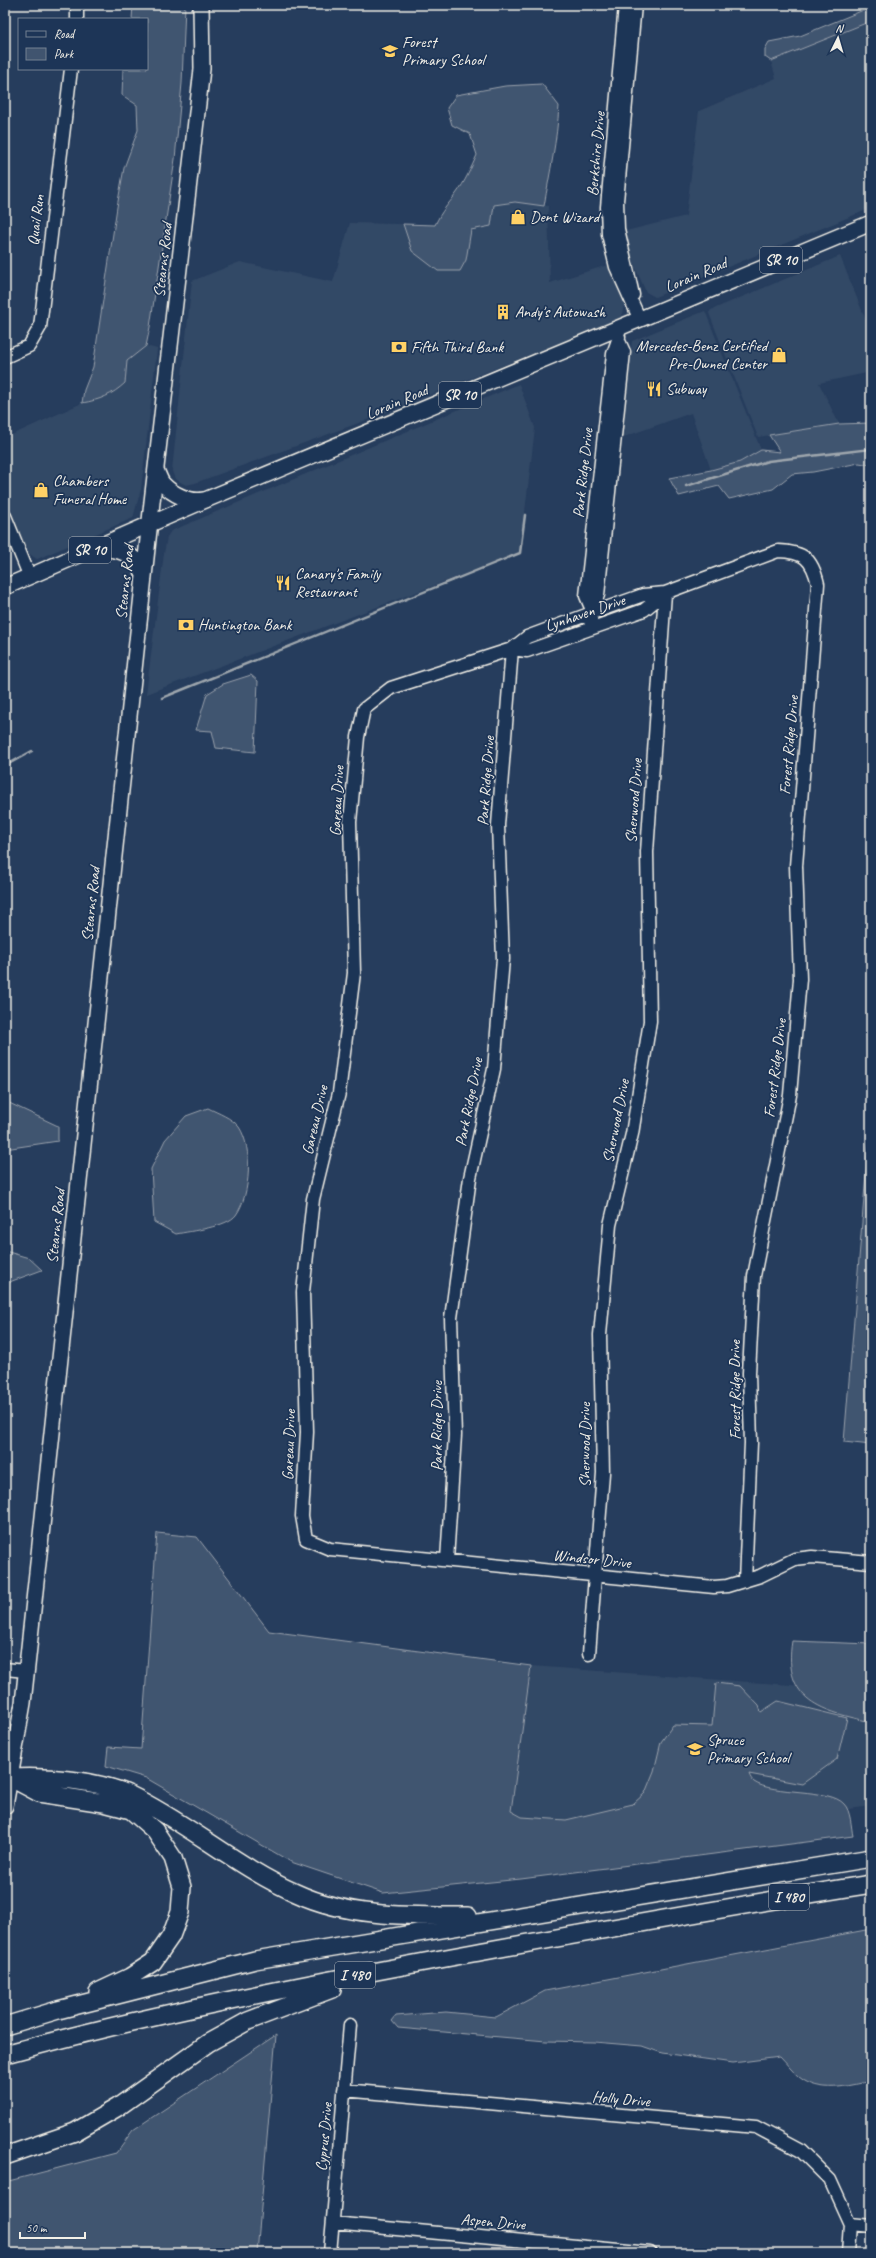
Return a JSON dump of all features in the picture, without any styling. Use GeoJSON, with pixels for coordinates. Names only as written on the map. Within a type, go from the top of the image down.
{"type":"FeatureCollection","features":[{"type":"Feature","properties":{"kind":"highway"},"geometry":{"type":"LineString","coordinates":[[11,1778],[39,1776],[94,1784],[128,1794],[270,1880],[322,1903],[372,1914],[423,1916],[526,1915]]}},
{"type":"Feature","properties":{"kind":"highway"},"geometry":{"type":"LineString","coordinates":[[11,1778],[39,1793],[104,1803],[131,1810],[159,1836],[173,1858],[182,1887],[180,1912],[171,1936],[153,1962],[130,1977],[58,2010]]}},
{"type":"Feature","properties":{"kind":"highway","name":"I 480"},"geometry":{"type":"LineString","coordinates":[[5,2026],[58,2010],[255,1960],[871,1858]]}},
{"type":"Feature","properties":{"kind":"highway","name":"I 480"},"geometry":{"type":"LineString","coordinates":[[5,2054],[171,2013],[392,1968],[708,1910],[871,1884]]}},
{"type":"Feature","properties":{"kind":"highway"},"geometry":{"type":"LineString","coordinates":[[5,2156],[75,2132],[118,2107],[208,2043],[248,2021],[292,2003],[392,1968]]}},
{"type":"Feature","properties":{"kind":"main road","name":"Stearns Road"},"geometry":{"type":"LineString","coordinates":[[5,1806],[11,1778],[26,1671],[144,575],[202,69],[201,5]]}},
{"type":"Feature","properties":{"kind":"main road","name":"Lorain Road"},"geometry":{"type":"LineString","coordinates":[[5,587],[29,575],[210,498],[619,335],[640,320],[871,223]]}},
{"type":"Feature","properties":{"kind":"main road"},"geometry":{"type":"LineString","coordinates":[[156,470],[162,484],[174,493],[198,501],[210,498]]}},
{"type":"Feature","properties":{"kind":"main road"},"geometry":{"type":"LineString","coordinates":[[89,550],[105,549],[121,552],[134,558],[140,563],[144,575]]}},
{"type":"Feature","properties":{"kind":"street"},"geometry":{"type":"LineString","coordinates":[[77,5],[77,18]]}},
{"type":"Feature","properties":{"kind":"street","name":"Berkshire Drive"},"geometry":{"type":"LineString","coordinates":[[630,6],[613,199],[608,234],[620,263],[626,293],[633,302],[640,320]]}},
{"type":"Feature","properties":{"kind":"street","name":"Quail Run"},"geometry":{"type":"LineString","coordinates":[[5,358],[29,346],[40,327],[71,70]]}},
{"type":"Feature","properties":{"kind":"street","name":"Park Ridge Drive"},"geometry":{"type":"LineString","coordinates":[[590,629],[592,612],[586,596],[613,354],[619,335]]}},
{"type":"Feature","properties":{"kind":"street"},"geometry":{"type":"LineString","coordinates":[[5,516],[29,575]]}},
{"type":"Feature","properties":{"kind":"street","name":"Lynhaven Drive"},"geometry":{"type":"LineString","coordinates":[[364,709],[391,688],[512,649],[527,637],[592,612],[643,595],[665,593],[778,551],[794,552],[808,559]]}},
{"type":"Feature","properties":{"kind":"street","name":"Forest Ridge Drive"},"geometry":{"type":"LineString","coordinates":[[745,1580],[752,1443],[749,1373],[754,1276],[790,1095],[800,979],[796,866],[818,584],[815,571],[808,559]]}},
{"type":"Feature","properties":{"kind":"street","name":"Lynhaven Drive"},"geometry":{"type":"LineString","coordinates":[[512,649],[527,651],[644,610],[665,593]]}},
{"type":"Feature","properties":{"kind":"street","name":"Sherwood Drive"},"geometry":{"type":"LineString","coordinates":[[588,1654],[603,1473],[600,1335],[610,1225],[632,1134],[650,1021],[646,852],[665,593]]}},
{"type":"Feature","properties":{"kind":"street","name":"Park Ridge Drive"},"geometry":{"type":"LineString","coordinates":[[447,1560],[455,1435],[451,1318],[470,1178],[494,1069],[503,959],[498,825],[512,649]]}},
{"type":"Feature","properties":{"kind":"street","name":"Gareau Drive"},"geometry":{"type":"LineString","coordinates":[[306,1539],[302,1516],[307,1432],[303,1292],[313,1199],[339,1094],[354,973],[350,822],[358,737],[364,709]]}},
{"type":"Feature","properties":{"kind":"street","name":"Windsor Drive"},"geometry":{"type":"LineString","coordinates":[[306,1539],[330,1549],[714,1587],[727,1586],[760,1576],[795,1559],[812,1557],[871,1562]]}},
{"type":"Feature","properties":{"kind":"street"},"geometry":{"type":"LineString","coordinates":[[5,1669],[26,1671]]}},
{"type":"Feature","properties":{"kind":"street","name":"Cyprus Drive"},"geometry":{"type":"LineString","coordinates":[[330,2253],[350,2024]]}},
{"type":"Feature","properties":{"kind":"street","name":"Holly Drive"},"geometry":{"type":"LineString","coordinates":[[344,2090],[756,2127],[801,2151],[825,2175],[842,2203],[850,2224]]}},
{"type":"Feature","properties":{"kind":"street","name":"Aspen Drive"},"geometry":{"type":"LineString","coordinates":[[333,2223],[650,2253]]}},
{"type":"Feature","properties":{"kind":"street"},"geometry":{"type":"LineString","coordinates":[[848,2253],[850,2224],[871,2226]]}},
{"type":"Feature","properties":{"kind":"shaded area"},"geometry":{"type":"Polygon","coordinates":[[[871,21],[871,208],[655,297],[646,292],[631,258],[626,231],[686,216],[699,111],[776,78],[771,61],[871,21]]]}},
{"type":"Feature","properties":{"kind":"shaded area"},"geometry":{"type":"Polygon","coordinates":[[[515,202],[548,206],[550,283],[611,264],[625,301],[621,318],[372,418],[195,483],[186,485],[175,479],[172,471],[192,281],[240,262],[333,282],[350,223],[491,226],[494,205],[515,202]]]}},
{"type":"Feature","properties":{"kind":"shaded area"},"geometry":{"type":"Polygon","coordinates":[[[840,256],[871,333],[871,372],[819,383],[839,424],[758,437],[709,313],[711,310],[840,256]]]}},
{"type":"Feature","properties":{"kind":"shaded area"},"geometry":{"type":"Polygon","coordinates":[[[705,311],[761,450],[740,462],[711,470],[691,413],[621,438],[632,341],[705,311]]]}},
{"type":"Feature","properties":{"kind":"shaded area"},"geometry":{"type":"Polygon","coordinates":[[[146,346],[157,349],[141,489],[133,518],[37,559],[28,553],[5,496],[5,438],[82,403],[94,401],[125,383],[127,361],[146,346]]]}},
{"type":"Feature","properties":{"kind":"shaded area"},"geometry":{"type":"Polygon","coordinates":[[[519,384],[535,428],[520,553],[146,694],[164,554],[167,537],[171,531],[519,384]]]}},
{"type":"Feature","properties":{"kind":"shaded area","name":"Spruce Primary School"},"geometry":{"type":"Polygon","coordinates":[[[531,1666],[871,1691],[871,1806],[694,1830],[507,1840],[531,1666]]]}},
{"type":"Feature","properties":{"kind":"green space"},"geometry":{"type":"Polygon","coordinates":[[[133,5],[185,5],[182,83],[175,159],[146,346],[127,361],[125,383],[115,391],[105,396],[82,403],[84,390],[93,367],[124,168],[138,130],[137,105],[122,95],[123,70],[148,70],[148,18],[132,18],[133,5]]]}},
{"type":"Feature","properties":{"kind":"green space"},"geometry":{"type":"Polygon","coordinates":[[[871,7],[871,21],[771,61],[765,57],[765,49],[769,42],[800,36],[871,7]]]}},
{"type":"Feature","properties":{"kind":"green space"},"geometry":{"type":"Polygon","coordinates":[[[542,84],[559,106],[555,144],[544,206],[515,202],[494,205],[491,226],[471,230],[466,260],[460,271],[438,271],[412,251],[403,224],[435,225],[442,212],[468,175],[477,155],[470,134],[452,125],[447,108],[456,95],[505,86],[542,84]]]}},
{"type":"Feature","properties":{"kind":"green space"},"geometry":{"type":"Polygon","coordinates":[[[871,423],[871,465],[859,463],[813,472],[792,474],[773,489],[729,499],[719,486],[679,496],[669,478],[711,470],[740,462],[761,450],[780,452],[769,435],[839,424],[871,423]]]}},
{"type":"Feature","properties":{"kind":"green space"},"geometry":{"type":"Polygon","coordinates":[[[251,675],[258,681],[255,752],[216,748],[212,731],[196,730],[207,694],[223,684],[251,675]]]}},
{"type":"Feature","properties":{"kind":"green space"},"geometry":{"type":"Polygon","coordinates":[[[5,1101],[58,1126],[58,1141],[5,1149],[5,1101]]]}},
{"type":"Feature","properties":{"kind":"green space"},"geometry":{"type":"Polygon","coordinates":[[[208,1108],[233,1121],[239,1127],[244,1136],[248,1159],[245,1195],[236,1215],[225,1223],[176,1234],[154,1222],[151,1169],[165,1140],[186,1116],[208,1108]]]}},
{"type":"Feature","properties":{"kind":"green space"},"geometry":{"type":"Polygon","coordinates":[[[871,1112],[871,1445],[844,1442],[871,1112]]]}},
{"type":"Feature","properties":{"kind":"green space"},"geometry":{"type":"Polygon","coordinates":[[[5,1251],[29,1258],[42,1270],[12,1281],[5,1286],[5,1251]]]}},
{"type":"Feature","properties":{"kind":"green space"},"geometry":{"type":"Polygon","coordinates":[[[157,1533],[197,1537],[269,1631],[531,1666],[511,1811],[522,1817],[566,1820],[633,1804],[645,1793],[654,1771],[661,1742],[673,1725],[712,1726],[716,1683],[740,1686],[759,1706],[761,1712],[778,1701],[847,1718],[837,1759],[802,1784],[749,1774],[754,1782],[763,1786],[774,1789],[814,1793],[837,1799],[844,1804],[848,1811],[853,1836],[521,1879],[383,1893],[291,1862],[146,1778],[106,1766],[108,1747],[141,1749],[157,1533]]]}},
{"type":"Feature","properties":{"kind":"green space"},"geometry":{"type":"Polygon","coordinates":[[[792,1641],[871,1644],[871,1722],[822,1708],[800,1691],[793,1678],[791,1662],[792,1641]]]}},
{"type":"Feature","properties":{"kind":"green space"},"geometry":{"type":"Polygon","coordinates":[[[871,1929],[871,2081],[853,2085],[834,2087],[816,2086],[796,2075],[780,2057],[733,2063],[662,2053],[642,2046],[594,2042],[546,2041],[398,2028],[392,2021],[396,2016],[446,2012],[496,2017],[545,1991],[871,1929]]]}},
{"type":"Feature","properties":{"kind":"green space"},"geometry":{"type":"Polygon","coordinates":[[[276,2035],[257,2253],[5,2253],[5,2182],[116,2153],[133,2130],[276,2035]]]}},
{"type":"Feature","properties":{"kind":"waterway"},"geometry":{"type":"LineString","coordinates":[[686,486],[768,461],[871,449]]}},
{"type":"Feature","properties":{"kind":"waterway"},"geometry":{"type":"LineString","coordinates":[[162,698],[520,553],[525,515]]}},
{"type":"Feature","properties":{"kind":"waterway"},"geometry":{"type":"LineString","coordinates":[[5,766],[32,751]]}},
{"type":"Feature","properties":{"kind":"place","name":"Forest Primary School"},"geometry":{"type":"Point","coordinates":[390,51]}},
{"type":"Feature","properties":{"kind":"place","name":"Dent Wizard"},"geometry":{"type":"Point","coordinates":[518,217]}},
{"type":"Feature","properties":{"kind":"place","name":"Andy's Autowash"},"geometry":{"type":"Point","coordinates":[503,312]}},
{"type":"Feature","properties":{"kind":"place","name":"Fifth Third Bank"},"geometry":{"type":"Point","coordinates":[399,347]}},
{"type":"Feature","properties":{"kind":"place","name":"Mercedes-Benz Certified Pre-Owned Center"},"geometry":{"type":"Point","coordinates":[779,355]}},
{"type":"Feature","properties":{"kind":"place","name":"Subway"},"geometry":{"type":"Point","coordinates":[654,389]}},
{"type":"Feature","properties":{"kind":"place","name":"Chambers Funeral Home"},"geometry":{"type":"Point","coordinates":[41,490]}},
{"type":"Feature","properties":{"kind":"place","name":"Canary's Family Restaurant"},"geometry":{"type":"Point","coordinates":[283,583]}},
{"type":"Feature","properties":{"kind":"place","name":"Huntington Bank"},"geometry":{"type":"Point","coordinates":[186,625]}},
{"type":"Feature","properties":{"kind":"place","name":"Spruce Primary School"},"geometry":{"type":"Point","coordinates":[695,1749]}}]}
